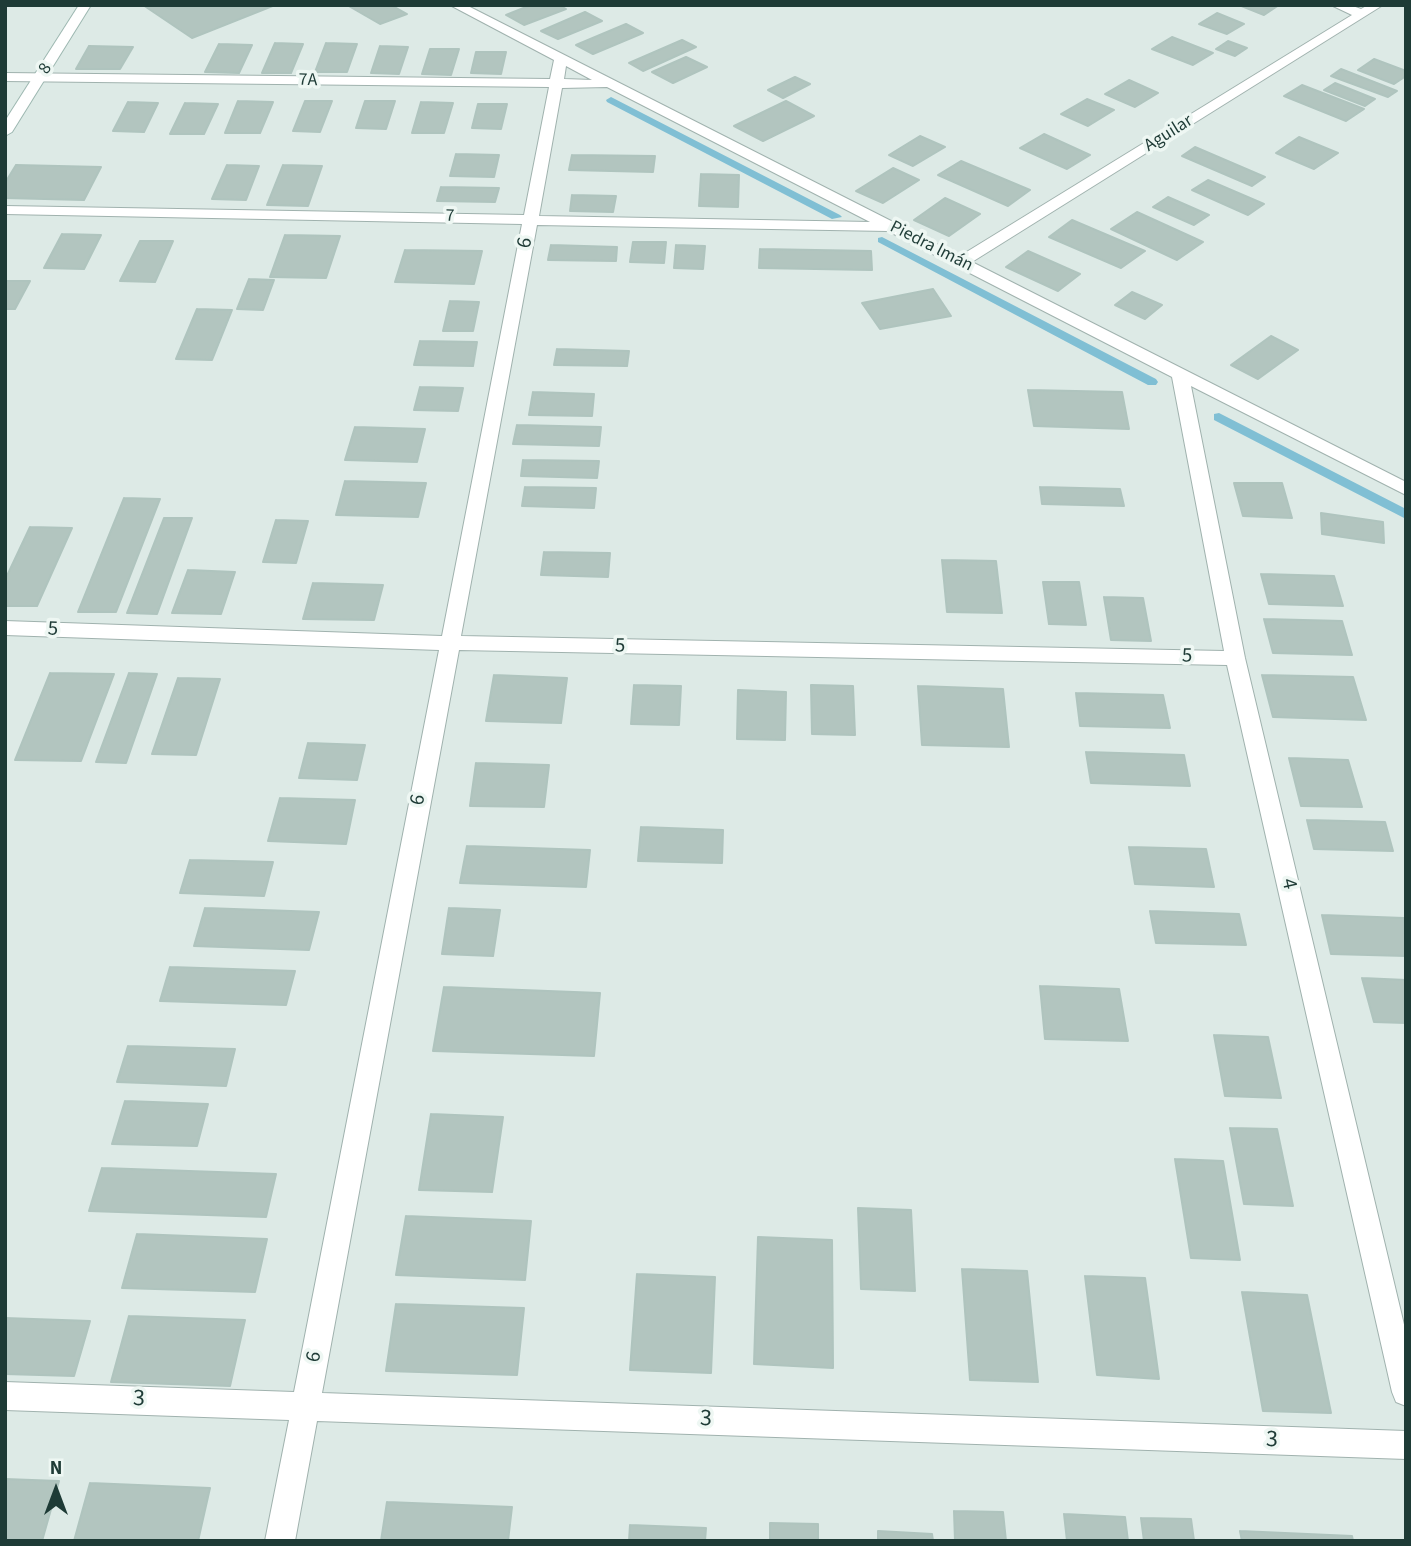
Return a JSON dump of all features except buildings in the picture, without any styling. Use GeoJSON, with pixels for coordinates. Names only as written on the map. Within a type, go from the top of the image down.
{"type":"FeatureCollection","features":[{"type":"Feature","properties":{"kind":"street","name":"8"},"geometry":{"type":"LineString","coordinates":[[5,132],[85,5]]}},
{"type":"Feature","properties":{"kind":"street","name":"Piedra lmán"},"geometry":{"type":"LineString","coordinates":[[456,5],[1406,489]]}},
{"type":"Feature","properties":{"kind":"street"},"geometry":{"type":"LineString","coordinates":[[1337,5],[1362,14]]}},
{"type":"Feature","properties":{"kind":"street","name":"Aguilar"},"geometry":{"type":"LineString","coordinates":[[961,262],[1377,5]]}},
{"type":"Feature","properties":{"kind":"street","name":"6"},"geometry":{"type":"LineString","coordinates":[[280,1541],[561,59]]}},
{"type":"Feature","properties":{"kind":"street","name":"7A"},"geometry":{"type":"LineString","coordinates":[[5,77],[610,84]]}},
{"type":"Feature","properties":{"kind":"street","name":"7"},"geometry":{"type":"LineString","coordinates":[[5,211],[531,218],[894,227]]}},
{"type":"Feature","properties":{"kind":"street","name":"4"},"geometry":{"type":"LineString","coordinates":[[1180,374],[1235,658],[1406,1392]]}},
{"type":"Feature","properties":{"kind":"street","name":"5"},"geometry":{"type":"LineString","coordinates":[[5,628],[449,643],[1235,658]]}},
{"type":"Feature","properties":{"kind":"street","name":"3"},"geometry":{"type":"LineString","coordinates":[[5,1396],[1406,1445]]}},
{"type":"Feature","properties":{"kind":"waterway"},"geometry":{"type":"LineString","coordinates":[[611,100],[836,217]]}},
{"type":"Feature","properties":{"kind":"waterway"},"geometry":{"type":"LineString","coordinates":[[882,240],[1152,382]]}},
{"type":"Feature","properties":{"kind":"waterway"},"geometry":{"type":"LineString","coordinates":[[1219,417],[1406,515]]}}]}
